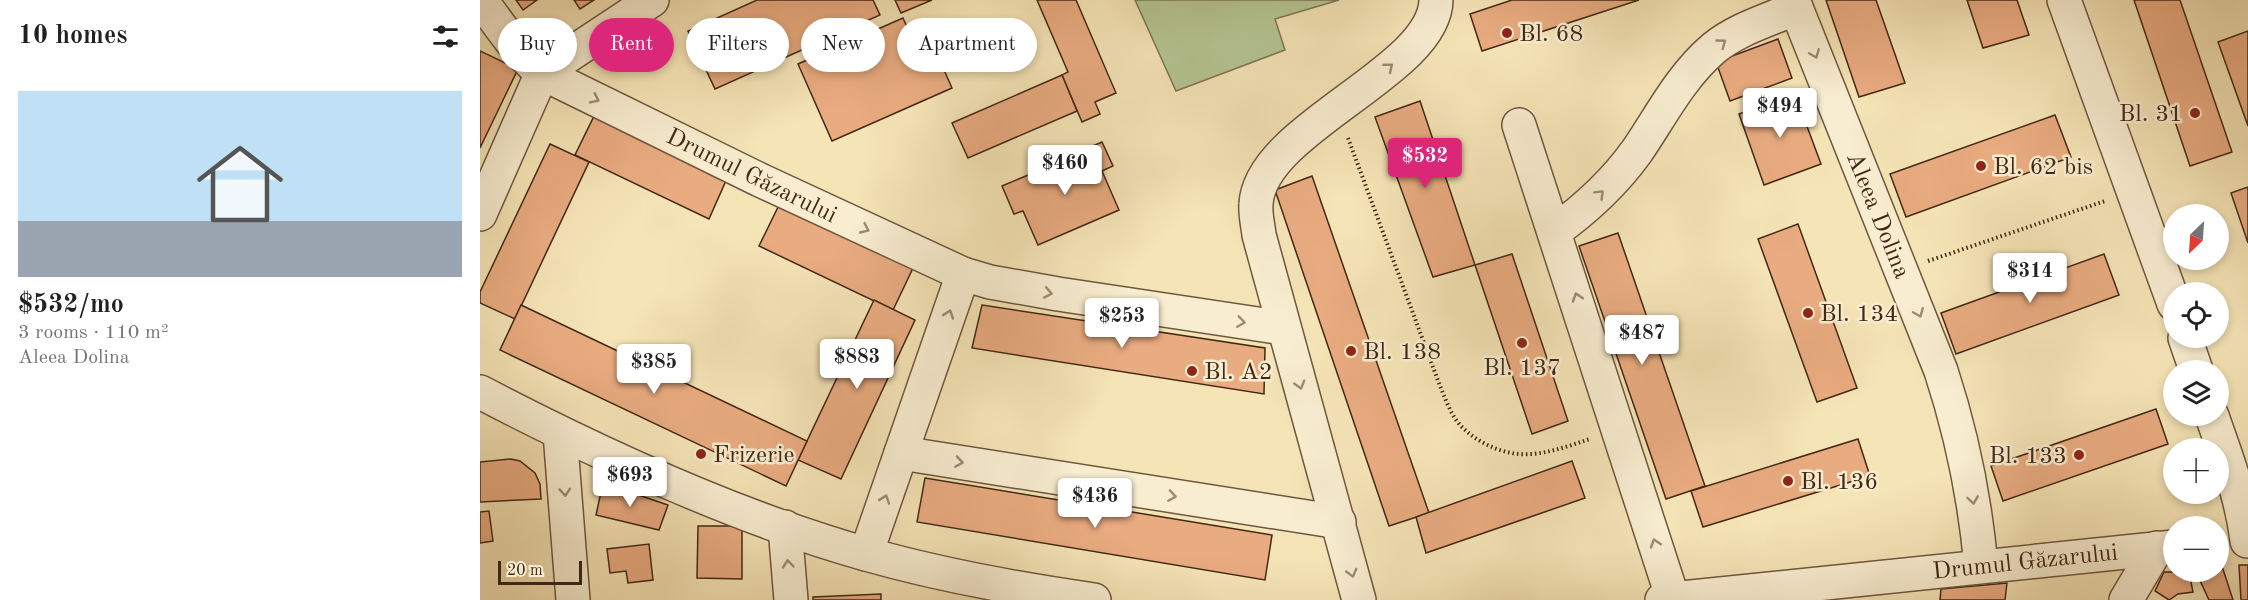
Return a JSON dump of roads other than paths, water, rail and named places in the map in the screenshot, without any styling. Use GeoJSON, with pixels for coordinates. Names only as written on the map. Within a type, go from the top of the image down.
{"type":"FeatureCollection","features":[{"type":"Feature","properties":{"kind":"street","name":"Drumul Găzarului"},"geometry":{"type":"LineString","coordinates":[[481,0],[526,60],[542,73],[760,180],[963,274],[990,282],[1058,294],[1284,328]]}},
{"type":"Feature","properties":{"kind":"street"},"geometry":{"type":"LineString","coordinates":[[480,214],[542,73],[652,0]]}},
{"type":"Feature","properties":{"kind":"street"},"geometry":{"type":"LineString","coordinates":[[1359,600],[1259,236],[1256,203],[1264,176],[1292,144],[1400,58],[1423,36],[1431,22],[1436,0]]}},
{"type":"Feature","properties":{"kind":"street"},"geometry":{"type":"LineString","coordinates":[[2064,0],[2166,282]]}},
{"type":"Feature","properties":{"kind":"street","name":"Aleea Dolina"},"geometry":{"type":"LineString","coordinates":[[1555,231],[1582,211],[1619,174],[1677,89],[1714,47],[1732,35],[1795,4],[1938,362],[1955,412],[1971,483],[1980,566]]}},
{"type":"Feature","properties":{"kind":"street"},"geometry":{"type":"LineString","coordinates":[[1519,125],[1619,430],[1668,599]]}},
{"type":"Feature","properties":{"kind":"street"},"geometry":{"type":"LineString","coordinates":[[866,554],[963,274]]}},
{"type":"Feature","properties":{"kind":"street"},"geometry":{"type":"LineString","coordinates":[[480,392],[560,433],[674,483],[785,527],[866,554],[1001,584],[1094,600]]}},
{"type":"Feature","properties":{"kind":"street"},"geometry":{"type":"LineString","coordinates":[[2215,426],[2235,483],[2245,522],[2238,541]]}},
{"type":"Feature","properties":{"kind":"street"},"geometry":{"type":"LineString","coordinates":[[560,433],[573,600]]}},
{"type":"Feature","properties":{"kind":"street"},"geometry":{"type":"LineString","coordinates":[[901,453],[1339,522]]}},
{"type":"Feature","properties":{"kind":"street"},"geometry":{"type":"LineString","coordinates":[[785,527],[791,600]]}},
{"type":"Feature","properties":{"kind":"street","name":"Drumul Găzarului"},"geometry":{"type":"LineString","coordinates":[[1668,599],[2163,548]]}},
{"type":"Feature","properties":{"kind":"street"},"geometry":{"type":"LineString","coordinates":[[2126,600],[2163,551]]}},
{"type":"Feature","properties":{"kind":"place","name":"Bl. 68"},"geometry":{"type":"Point","coordinates":[1507,33]}},
{"type":"Feature","properties":{"kind":"place","name":"Bl. 31"},"geometry":{"type":"Point","coordinates":[2195,113]}},
{"type":"Feature","properties":{"kind":"place","name":"Bl. 62 bis"},"geometry":{"type":"Point","coordinates":[1981,166]}},
{"type":"Feature","properties":{"kind":"place","name":"Bl. 134"},"geometry":{"type":"Point","coordinates":[1808,313]}},
{"type":"Feature","properties":{"kind":"place","name":"Bl. 137"},"geometry":{"type":"Point","coordinates":[1522,343]}},
{"type":"Feature","properties":{"kind":"place","name":"Bl. 138"},"geometry":{"type":"Point","coordinates":[1351,351]}},
{"type":"Feature","properties":{"kind":"place","name":"Bl. A2"},"geometry":{"type":"Point","coordinates":[1192,371]}},
{"type":"Feature","properties":{"kind":"place","name":"Frizerie"},"geometry":{"type":"Point","coordinates":[701,454]}},
{"type":"Feature","properties":{"kind":"place","name":"Bl. 133"},"geometry":{"type":"Point","coordinates":[2079,455]}},
{"type":"Feature","properties":{"kind":"place","name":"Bl. 136"},"geometry":{"type":"Point","coordinates":[1788,481]}}]}
